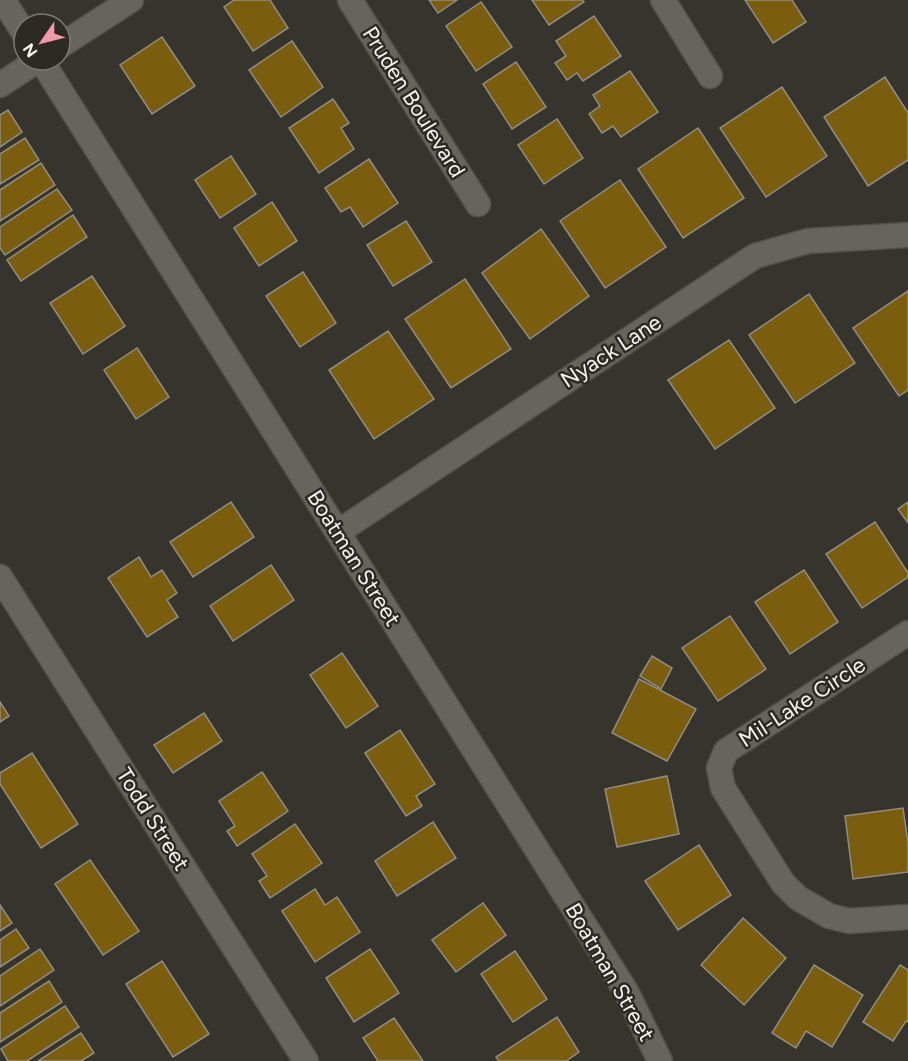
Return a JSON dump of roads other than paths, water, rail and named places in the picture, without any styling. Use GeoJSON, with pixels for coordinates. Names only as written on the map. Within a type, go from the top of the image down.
{"type":"FeatureCollection","features":[{"type":"Feature","properties":{"kind":"street"},"geometry":{"type":"LineString","coordinates":[[3,0],[12,14]]}},
{"type":"Feature","properties":{"kind":"street"},"geometry":{"type":"LineString","coordinates":[[72,38],[131,0]]}},
{"type":"Feature","properties":{"kind":"street","name":"Pruden Boulevard"},"geometry":{"type":"LineString","coordinates":[[350,0],[478,204]]}},
{"type":"Feature","properties":{"kind":"street"},"geometry":{"type":"LineString","coordinates":[[663,0],[710,76]]}},
{"type":"Feature","properties":{"kind":"street"},"geometry":{"type":"LineString","coordinates":[[0,85],[21,72]]}},
{"type":"Feature","properties":{"kind":"street","name":"Boatman Street"},"geometry":{"type":"LineString","coordinates":[[48,72],[627,993],[660,1061]]}},
{"type":"Feature","properties":{"kind":"street","name":"Nyack Lane"},"geometry":{"type":"LineString","coordinates":[[338,532],[755,256],[808,241],[908,235]]}},
{"type":"Feature","properties":{"kind":"street","name":"Todd Street"},"geometry":{"type":"LineString","coordinates":[[0,577],[306,1061]]}},
{"type":"Feature","properties":{"kind":"street","name":"Mil-Lake Circle"},"geometry":{"type":"LineString","coordinates":[[908,633],[726,751],[719,768],[723,788],[783,883],[798,898],[829,916],[849,921],[908,917]]}}]}
